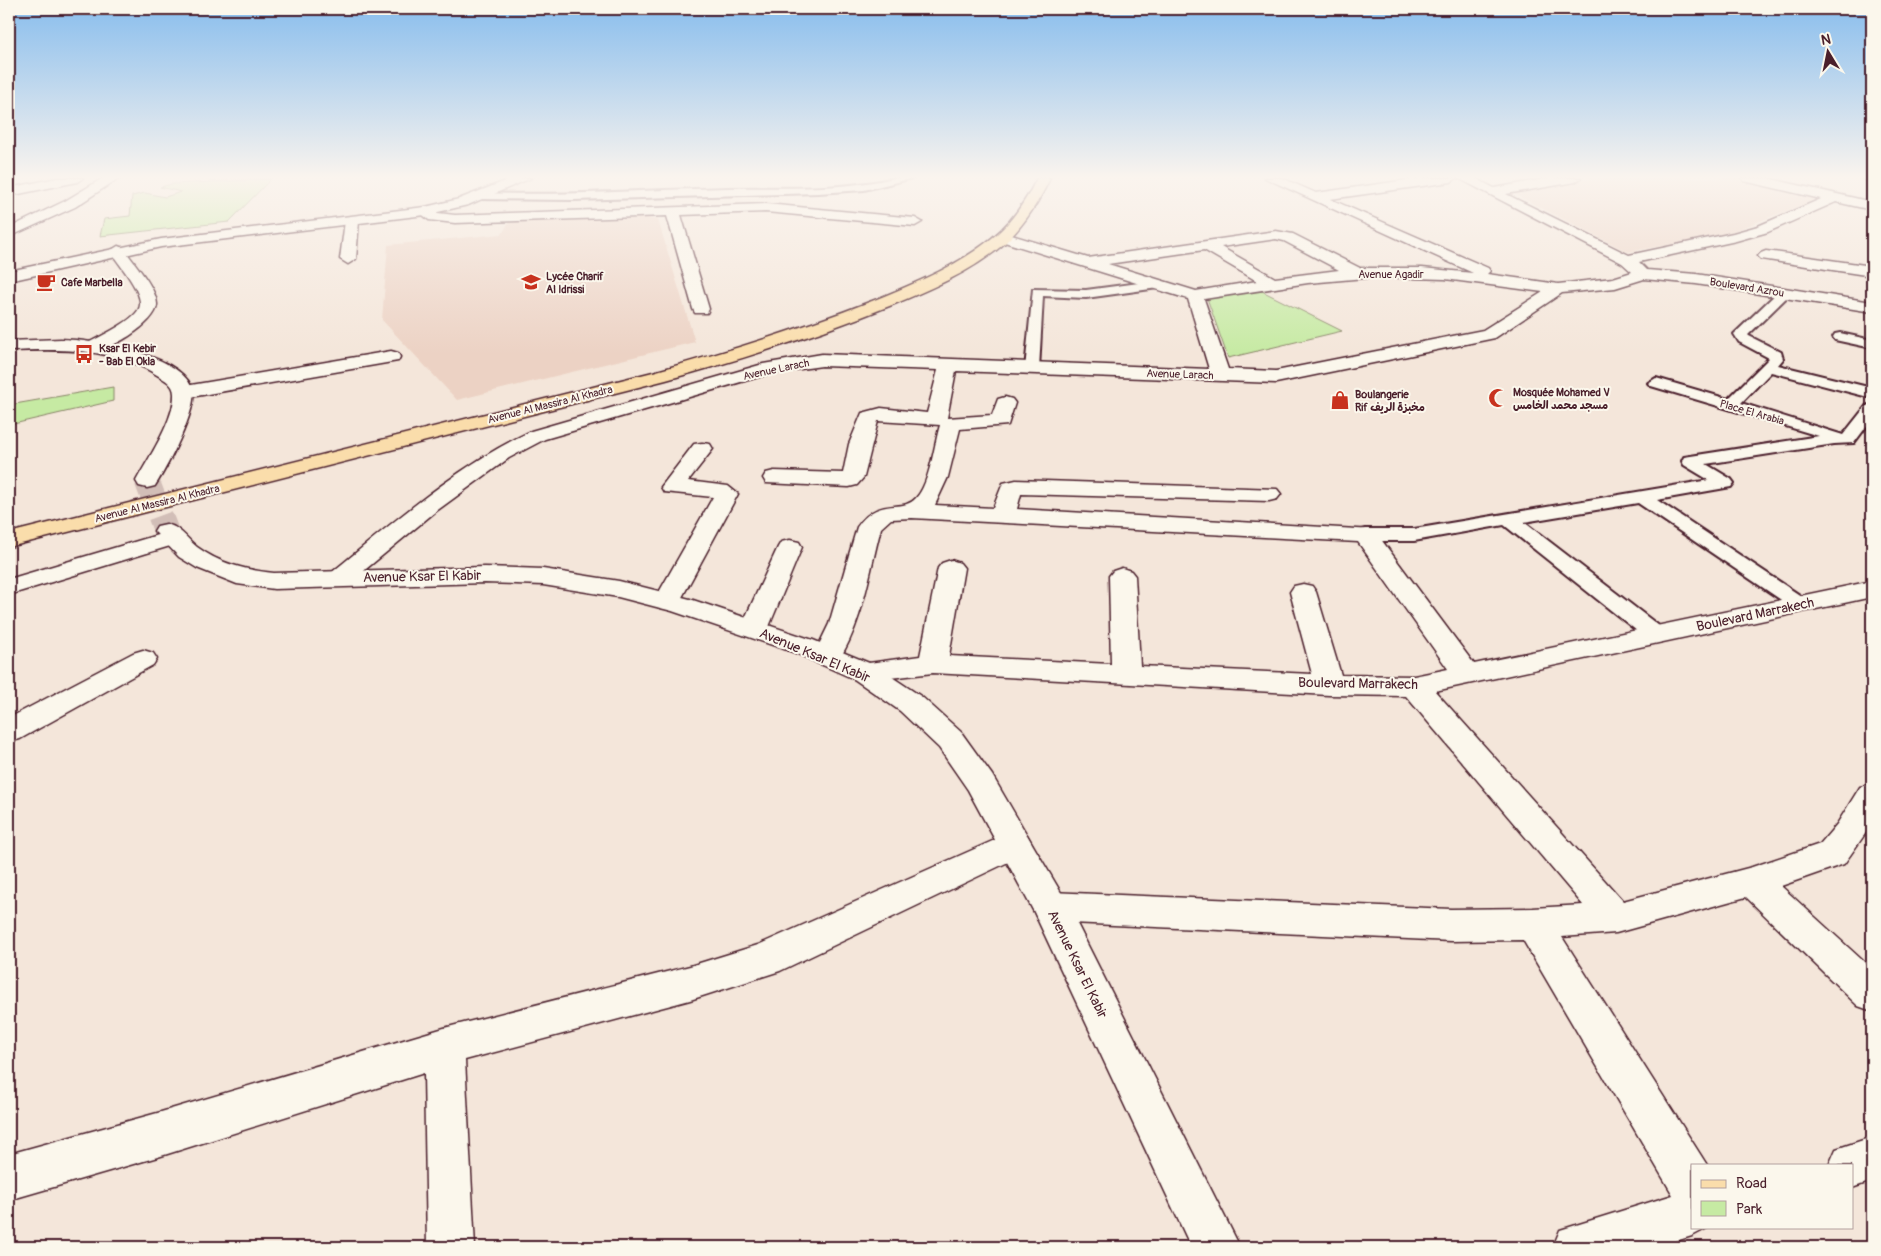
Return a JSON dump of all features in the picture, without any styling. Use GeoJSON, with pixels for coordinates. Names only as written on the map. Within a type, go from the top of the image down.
{"type":"FeatureCollection","features":[{"type":"Feature","properties":{"kind":"main road","name":"Avenue Al Massira Al Khadra"},"geometry":{"type":"LineString","coordinates":[[9,540],[627,385],[761,346],[833,322],[908,292],[988,250],[1003,238]]}},
{"type":"Feature","properties":{"kind":"street"},"geometry":{"type":"LineString","coordinates":[[9,276],[118,251],[210,237]]}},
{"type":"Feature","properties":{"kind":"street"},"geometry":{"type":"LineString","coordinates":[[348,259],[350,237]]}},
{"type":"Feature","properties":{"kind":"street"},"geometry":{"type":"LineString","coordinates":[[680,237],[701,309]]}},
{"type":"Feature","properties":{"kind":"street"},"geometry":{"type":"LineString","coordinates":[[1087,263],[1276,237]]}},
{"type":"Feature","properties":{"kind":"street"},"geometry":{"type":"LineString","coordinates":[[1282,237],[1357,273]]}},
{"type":"Feature","properties":{"kind":"street"},"geometry":{"type":"LineString","coordinates":[[1405,237],[1509,282]]}},
{"type":"Feature","properties":{"kind":"street"},"geometry":{"type":"LineString","coordinates":[[1581,237],[1627,260],[1643,274]]}},
{"type":"Feature","properties":{"kind":"street"},"geometry":{"type":"LineString","coordinates":[[1627,260],[1737,237]]}},
{"type":"Feature","properties":{"kind":"street"},"geometry":{"type":"LineString","coordinates":[[1003,238],[1195,296],[1220,375]]}},
{"type":"Feature","properties":{"kind":"street"},"geometry":{"type":"LineString","coordinates":[[1206,245],[1274,284]]}},
{"type":"Feature","properties":{"kind":"street"},"geometry":{"type":"LineString","coordinates":[[94,347],[132,325],[145,314],[149,306],[146,296],[118,251]]}},
{"type":"Feature","properties":{"kind":"street"},"geometry":{"type":"LineString","coordinates":[[1766,256],[1872,271]]}},
{"type":"Feature","properties":{"kind":"street","name":"Avenue Agadir"},"geometry":{"type":"LineString","coordinates":[[1195,296],[1357,273],[1404,272],[1509,282],[1558,289]]}},
{"type":"Feature","properties":{"kind":"street","name":"Avenue Larach"},"geometry":{"type":"LineString","coordinates":[[340,578],[427,507],[501,453],[538,435],[770,368],[822,360],[1276,377],[1489,334],[1558,289],[1615,283],[1643,274]]}},
{"type":"Feature","properties":{"kind":"street","name":"Boulevard Azrou"},"geometry":{"type":"LineString","coordinates":[[1643,274],[1696,279],[1872,306]]}},
{"type":"Feature","properties":{"kind":"street"},"geometry":{"type":"LineString","coordinates":[[9,346],[44,344],[94,347],[156,366],[180,381],[185,392],[176,422],[148,481]]}},
{"type":"Feature","properties":{"kind":"street"},"geometry":{"type":"LineString","coordinates":[[185,392],[391,357]]}},
{"type":"Feature","properties":{"kind":"street"},"geometry":{"type":"LineString","coordinates":[[945,421],[948,366]]}},
{"type":"Feature","properties":{"kind":"street"},"geometry":{"type":"LineString","coordinates":[[774,478],[849,480],[853,477],[860,444],[869,417],[881,414],[945,421],[1001,421],[1005,403]]}},
{"type":"Feature","properties":{"kind":"street"},"geometry":{"type":"LineString","coordinates":[[913,511],[923,506],[927,500],[941,462],[950,425],[945,421]]}},
{"type":"Feature","properties":{"kind":"street"},"geometry":{"type":"LineString","coordinates":[[667,601],[726,494],[672,487],[702,448]]}},
{"type":"Feature","properties":{"kind":"street"},"geometry":{"type":"LineString","coordinates":[[1003,516],[1011,488],[1016,487],[1270,494]]}},
{"type":"Feature","properties":{"kind":"street"},"geometry":{"type":"LineString","coordinates":[[827,657],[843,624],[869,527],[873,520],[886,512],[913,511],[1364,536],[1467,675]]}},
{"type":"Feature","properties":{"kind":"street","name":"Avenue Ksar El Kabir"},"geometry":{"type":"LineString","coordinates":[[9,586],[169,535],[206,563],[237,576],[274,581],[485,575],[543,578],[619,589],[667,601],[754,629],[864,672],[911,704],[950,740],[980,783],[1050,907],[1216,1247]]}},
{"type":"Feature","properties":{"kind":"street"},"geometry":{"type":"LineString","coordinates":[[754,629],[790,547]]}},
{"type":"Feature","properties":{"kind":"street"},"geometry":{"type":"LineString","coordinates":[[933,664],[951,568]]}},
{"type":"Feature","properties":{"kind":"street"},"geometry":{"type":"LineString","coordinates":[[1122,576],[1126,675]]}},
{"type":"Feature","properties":{"kind":"street","name":"Boulevard Marrakech"},"geometry":{"type":"LineString","coordinates":[[864,672],[933,664],[1329,685],[1414,686],[1872,589]]}},
{"type":"Feature","properties":{"kind":"street"},"geometry":{"type":"LineString","coordinates":[[1302,592],[1329,685]]}},
{"type":"Feature","properties":{"kind":"street"},"geometry":{"type":"LineString","coordinates":[[9,731],[143,659]]}},
{"type":"Feature","properties":{"kind":"street"},"geometry":{"type":"LineString","coordinates":[[1414,686],[1616,918]]}},
{"type":"Feature","properties":{"kind":"street"},"geometry":{"type":"LineString","coordinates":[[1050,907],[1442,925],[1533,924],[1616,918],[1752,881],[1832,854],[1849,833],[1872,796]]}},
{"type":"Feature","properties":{"kind":"street"},"geometry":{"type":"LineString","coordinates":[[9,1177],[170,1132],[444,1047],[591,1007],[690,983],[766,959],[887,905],[1015,844]]}},
{"type":"Feature","properties":{"kind":"street"},"geometry":{"type":"LineString","coordinates":[[1752,881],[1872,994]]}},
{"type":"Feature","properties":{"kind":"street"},"geometry":{"type":"LineString","coordinates":[[1533,924],[1691,1181]]}},
{"type":"Feature","properties":{"kind":"street"},"geometry":{"type":"LineString","coordinates":[[444,1047],[452,1247]]}},
{"type":"Feature","properties":{"kind":"street"},"geometry":{"type":"LineString","coordinates":[[1854,1164],[1872,1159]]}},
{"type":"Feature","properties":{"kind":"street"},"geometry":{"type":"LineString","coordinates":[[1577,1247],[1691,1214]]}},
{"type":"Feature","properties":{"kind":"lane"},"geometry":{"type":"LineString","coordinates":[[1032,369],[1037,292],[1086,294],[1154,285]]}},
{"type":"Feature","properties":{"kind":"lane"},"geometry":{"type":"LineString","coordinates":[[1730,406],[1776,359],[1776,356],[1744,339],[1741,334],[1784,293]]}},
{"type":"Feature","properties":{"kind":"lane"},"geometry":{"type":"LineString","coordinates":[[1840,336],[1872,344]]}},
{"type":"Feature","properties":{"kind":"lane"},"geometry":{"type":"LineString","coordinates":[[1364,536],[1414,535],[1725,483],[1690,461],[1834,439],[1848,440],[1872,396],[1769,367]]}},
{"type":"Feature","properties":{"kind":"lane","name":"Place El Arabia"},"geometry":{"type":"LineString","coordinates":[[1656,383],[1848,440]]}},
{"type":"Feature","properties":{"kind":"lane"},"geometry":{"type":"LineString","coordinates":[[1641,497],[1800,604]]}},
{"type":"Feature","properties":{"kind":"lane"},"geometry":{"type":"LineString","coordinates":[[1509,520],[1655,634]]}},
{"type":"Feature","properties":{"kind":"shaded area","name":"Lycée Charif Al Idrissi"},"geometry":{"type":"Polygon","coordinates":[[[475,237],[663,237],[695,342],[457,400],[382,320],[388,245],[475,237]]]}},
{"type":"Feature","properties":{"kind":"shaded area"},"geometry":{"type":"Polygon","coordinates":[[[1598,237],[1712,237],[1628,252],[1598,237]]]}},
{"type":"Feature","properties":{"kind":"green space"},"geometry":{"type":"Polygon","coordinates":[[[1260,290],[1342,331],[1228,358],[1207,298],[1260,290]]]}},
{"type":"Feature","properties":{"kind":"green space"},"geometry":{"type":"Polygon","coordinates":[[[113,387],[113,401],[9,425],[9,405],[113,387]]]}},
{"type":"Feature","properties":{"kind":"tunnel"},"geometry":{"type":"LineString","coordinates":[[147,481],[166,531]]}},
{"type":"Feature","properties":{"kind":"place","name":"Cafe Marbella"},"geometry":{"type":"Point","coordinates":[46,282]}},
{"type":"Feature","properties":{"kind":"place","name":"Lycée Charif Al Idrissi"},"geometry":{"type":"Point","coordinates":[531,282]}},
{"type":"Feature","properties":{"kind":"place","name":"Ksar El Kebir - Bab El Okla"},"geometry":{"type":"Point","coordinates":[84,354]}},
{"type":"Feature","properties":{"kind":"place","name":"Mosquée Mohamed V مسجد محمد الخامس"},"geometry":{"type":"Point","coordinates":[1498,398]}},
{"type":"Feature","properties":{"kind":"place","name":"Boulangerie Rif مخبزة الريف"},"geometry":{"type":"Point","coordinates":[1340,400]}}]}
